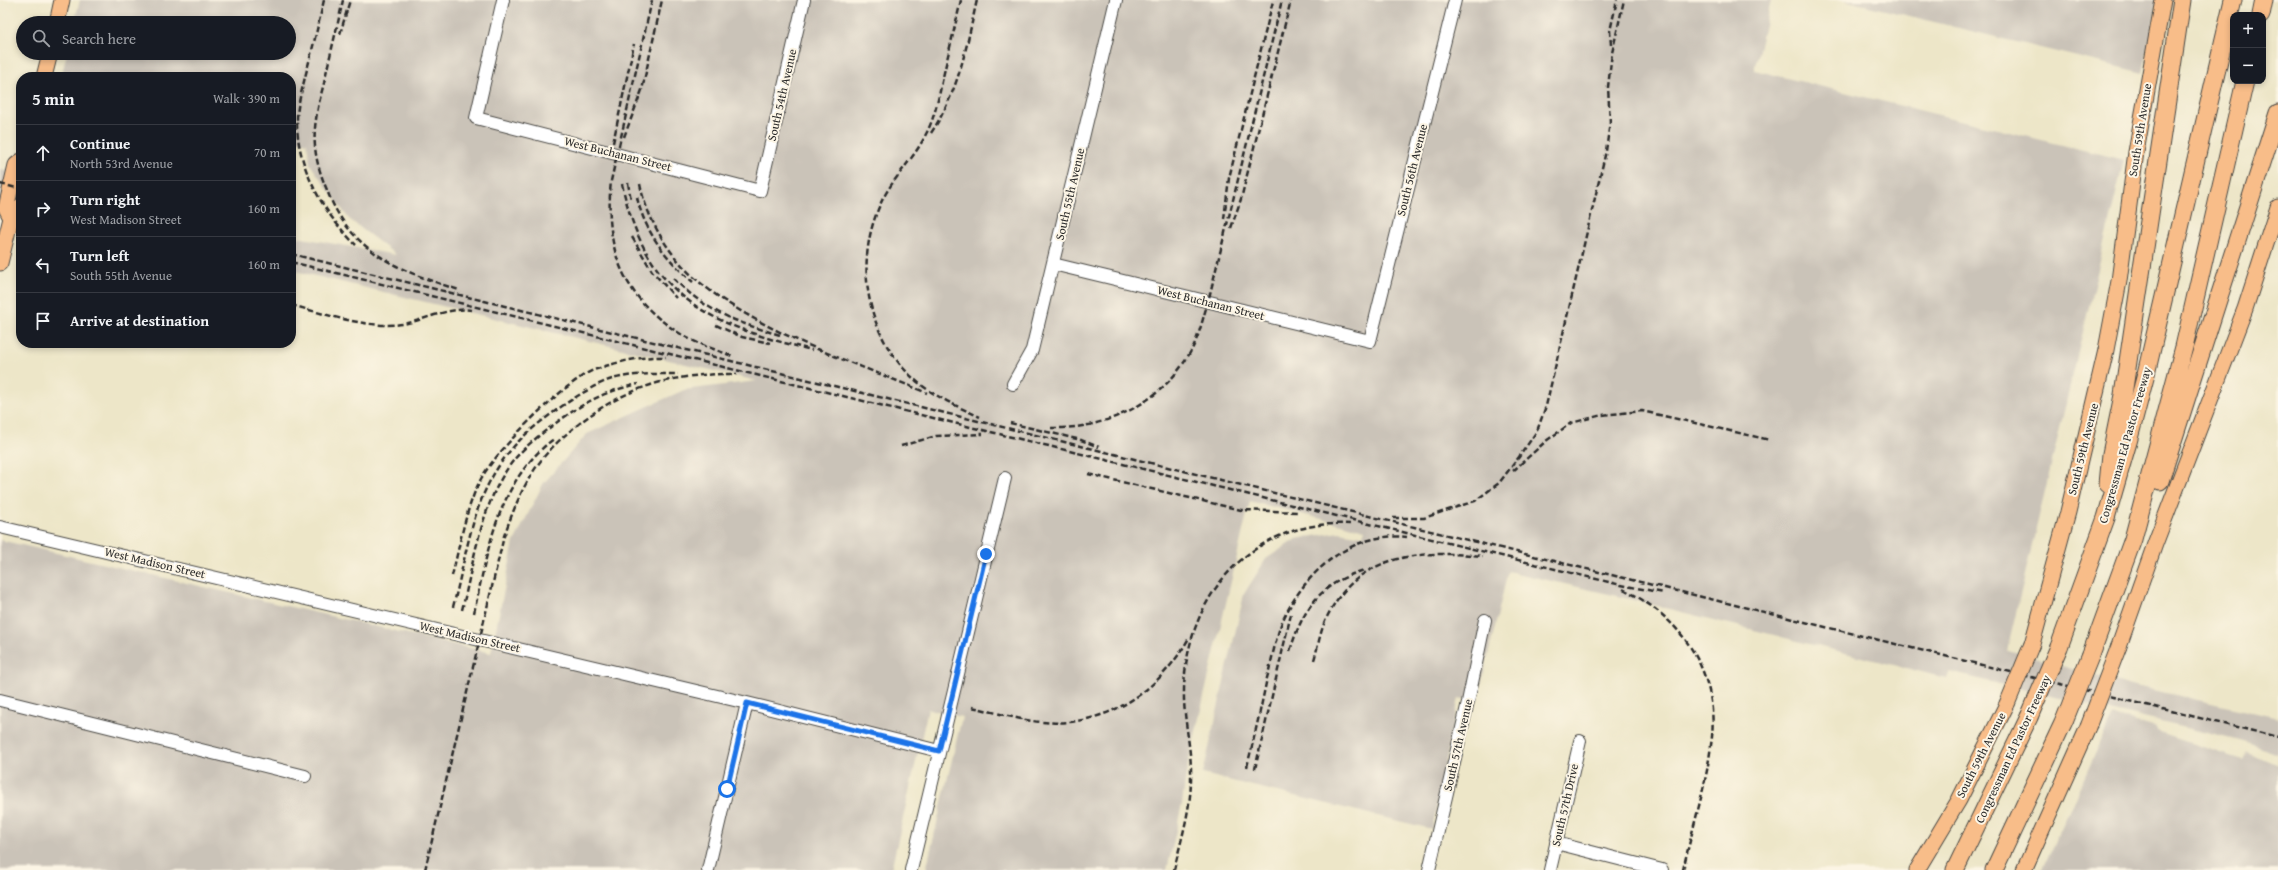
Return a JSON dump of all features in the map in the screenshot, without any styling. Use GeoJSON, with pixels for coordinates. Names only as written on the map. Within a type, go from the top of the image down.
{"type":"FeatureCollection","features":[{"type":"Feature","properties":{"kind":"highway"},"geometry":{"type":"LineString","coordinates":[[2106,518],[2111,454],[2123,395],[2182,0]]}},
{"type":"Feature","properties":{"kind":"highway","name":"Congressman Ed Pastor Freeway"},"geometry":{"type":"LineString","coordinates":[[1955,870],[2030,717],[2059,647],[2106,518],[2146,374],[2232,0]]}},
{"type":"Feature","properties":{"kind":"highway"},"geometry":{"type":"LineString","coordinates":[[2262,12],[2264,0]]}},
{"type":"Feature","properties":{"kind":"highway"},"geometry":{"type":"LineString","coordinates":[[1994,870],[2064,721],[2091,654],[2133,539],[2184,347],[2245,84]]}},
{"type":"Feature","properties":{"kind":"highway"},"geometry":{"type":"LineString","coordinates":[[2133,539],[2157,489],[2278,113]]}},
{"type":"Feature","properties":{"kind":"main road"},"geometry":{"type":"LineString","coordinates":[[59,16],[62,0]]}},
{"type":"Feature","properties":{"kind":"main road","name":"South 59th Avenue"},"geometry":{"type":"LineString","coordinates":[[1917,870],[1962,794],[2007,704],[2032,644],[2068,512],[2106,350],[2119,281],[2137,144],[2163,0]]}},
{"type":"Feature","properties":{"kind":"main road"},"geometry":{"type":"LineString","coordinates":[[45,72],[48,60]]}},
{"type":"Feature","properties":{"kind":"main road"},"geometry":{"type":"LineString","coordinates":[[11,218],[6,208],[16,165]]}},
{"type":"Feature","properties":{"kind":"main road"},"geometry":{"type":"LineString","coordinates":[[2024,870],[2088,727],[2119,646],[2155,544],[2245,309],[2278,207]]}},
{"type":"Feature","properties":{"kind":"main road"},"geometry":{"type":"LineString","coordinates":[[0,263],[11,218],[16,214]]}},
{"type":"Feature","properties":{"kind":"street","name":"West Buchanan Street"},"geometry":{"type":"LineString","coordinates":[[503,0],[476,118],[760,191]]}},
{"type":"Feature","properties":{"kind":"street","name":"South 54th Avenue"},"geometry":{"type":"LineString","coordinates":[[760,191],[804,0]]}},
{"type":"Feature","properties":{"kind":"street","name":"South 55th Avenue"},"geometry":{"type":"LineString","coordinates":[[1013,384],[1032,350],[1116,0]]}},
{"type":"Feature","properties":{"kind":"street","name":"South 56th Avenue"},"geometry":{"type":"LineString","coordinates":[[1370,341],[1455,0]]}},
{"type":"Feature","properties":{"kind":"street","name":"West Buchanan Street"},"geometry":{"type":"LineString","coordinates":[[1053,264],[1370,341]]}},
{"type":"Feature","properties":{"kind":"street"},"geometry":{"type":"LineString","coordinates":[[911,870],[1005,478]]}},
{"type":"Feature","properties":{"kind":"street","name":"West Madison Street"},"geometry":{"type":"LineString","coordinates":[[0,527],[747,703],[939,751]]}},
{"type":"Feature","properties":{"kind":"street","name":"South 57th Avenue"},"geometry":{"type":"LineString","coordinates":[[1429,870],[1468,702],[1485,620]]}},
{"type":"Feature","properties":{"kind":"street"},"geometry":{"type":"LineString","coordinates":[[0,700],[305,776]]}},
{"type":"Feature","properties":{"kind":"street"},"geometry":{"type":"LineString","coordinates":[[708,870],[747,703]]}},
{"type":"Feature","properties":{"kind":"street","name":"South 57th Drive"},"geometry":{"type":"LineString","coordinates":[[1550,870],[1580,741]]}},
{"type":"Feature","properties":{"kind":"street"},"geometry":{"type":"LineString","coordinates":[[1556,843],[1662,870]]}},
{"type":"Feature","properties":{"kind":"shaded area"},"geometry":{"type":"Polygon","coordinates":[[[80,0],[1771,0],[1754,70],[2124,160],[2007,650],[2113,681],[2278,718],[2278,754],[2248,743],[2102,708],[1949,672],[1946,678],[1613,595],[1508,571],[1477,702],[1459,698],[1432,829],[1203,774],[1244,594],[1266,559],[1296,539],[1339,532],[1363,536],[1365,530],[1250,501],[1186,773],[1182,804],[1167,870],[926,870],[962,717],[928,709],[891,870],[0,870],[0,540],[491,653],[514,542],[543,484],[587,434],[684,390],[757,381],[296,271],[296,237],[396,255],[349,219],[310,164],[307,143],[296,140],[296,72],[62,72],[65,60],[296,60],[296,16],[76,16],[80,0]]]}},
{"type":"Feature","properties":{"kind":"shaded area"},"geometry":{"type":"Polygon","coordinates":[[[1844,0],[2158,0],[2143,73],[1844,0]]]}},
{"type":"Feature","properties":{"kind":"shaded area"},"geometry":{"type":"Polygon","coordinates":[[[0,169],[16,171],[16,204],[0,202],[0,169]]]}},
{"type":"Feature","properties":{"kind":"shaded area"},"geometry":{"type":"Polygon","coordinates":[[[2113,715],[2156,728],[2156,732],[2243,760],[2247,752],[2278,765],[2278,870],[2042,870],[2113,715]]]}},
{"type":"Feature","properties":{"kind":"railway"},"geometry":{"type":"LineString","coordinates":[[324,0],[299,103],[297,114],[298,137],[301,154],[314,188],[333,218],[356,245]]}},
{"type":"Feature","properties":{"kind":"railway"},"geometry":{"type":"LineString","coordinates":[[343,0],[318,106],[316,122],[316,152],[319,168],[325,185],[337,211],[349,229],[363,244],[397,266],[437,283],[459,290]]}},
{"type":"Feature","properties":{"kind":"railway"},"geometry":{"type":"LineString","coordinates":[[340,34],[350,0]]}},
{"type":"Feature","properties":{"kind":"railway"},"geometry":{"type":"LineString","coordinates":[[652,0],[611,181],[611,229],[615,250],[622,270],[632,289],[646,306],[663,322],[684,336],[702,345],[734,357]]}},
{"type":"Feature","properties":{"kind":"railway"},"geometry":{"type":"LineString","coordinates":[[624,137],[642,90],[662,0]]}},
{"type":"Feature","properties":{"kind":"railway"},"geometry":{"type":"LineString","coordinates":[[961,0],[932,121],[921,143],[890,187],[880,205],[872,229],[867,254],[867,279],[870,304],[878,328],[890,350],[905,370],[931,392],[980,417]]}},
{"type":"Feature","properties":{"kind":"railway"},"geometry":{"type":"LineString","coordinates":[[931,133],[941,117],[955,85],[965,52],[977,0]]}},
{"type":"Feature","properties":{"kind":"railway"},"geometry":{"type":"LineString","coordinates":[[1051,428],[1093,424],[1114,418],[1133,409],[1167,384],[1181,367],[1192,349],[1208,302],[1282,0]]}},
{"type":"Feature","properties":{"kind":"railway"},"geometry":{"type":"LineString","coordinates":[[1231,228],[1241,199],[1291,0]]}},
{"type":"Feature","properties":{"kind":"railway"},"geometry":{"type":"LineString","coordinates":[[1611,45],[1610,31],[1617,0]]}},
{"type":"Feature","properties":{"kind":"railway"},"geometry":{"type":"LineString","coordinates":[[1393,518],[1424,518],[1475,501],[1499,483],[1537,431],[1546,406],[1606,151],[1610,122],[1608,87],[1612,53],[1624,0]]}},
{"type":"Feature","properties":{"kind":"railway"},"geometry":{"type":"LineString","coordinates":[[1224,219],[1229,178],[1273,1]]}},
{"type":"Feature","properties":{"kind":"railway"},"geometry":{"type":"LineString","coordinates":[[613,143],[634,44]]}},
{"type":"Feature","properties":{"kind":"railway"},"geometry":{"type":"LineString","coordinates":[[628,183],[631,200]]}},
{"type":"Feature","properties":{"kind":"railway"},"geometry":{"type":"LineString","coordinates":[[0,184],[16,188]]}},
{"type":"Feature","properties":{"kind":"railway"},"geometry":{"type":"LineString","coordinates":[[622,184],[633,222],[647,254],[665,279],[687,300],[713,316],[742,329],[812,350]]}},
{"type":"Feature","properties":{"kind":"railway"},"geometry":{"type":"LineString","coordinates":[[640,184],[648,211],[661,237],[678,261],[698,281],[750,316],[778,331],[838,358],[927,393]]}},
{"type":"Feature","properties":{"kind":"railway"},"geometry":{"type":"LineString","coordinates":[[637,197],[645,222],[658,244],[674,264],[693,282]]}},
{"type":"Feature","properties":{"kind":"railway"},"geometry":{"type":"LineString","coordinates":[[632,237],[652,271],[676,298]]}},
{"type":"Feature","properties":{"kind":"railway"},"geometry":{"type":"LineString","coordinates":[[296,255],[2278,737]]}},
{"type":"Feature","properties":{"kind":"railway"},"geometry":{"type":"LineString","coordinates":[[296,263],[1621,585],[1664,593]]}},
{"type":"Feature","properties":{"kind":"railway"},"geometry":{"type":"LineString","coordinates":[[673,278],[710,308],[735,320],[780,335]]}},
{"type":"Feature","properties":{"kind":"railway"},"geometry":{"type":"LineString","coordinates":[[296,306],[346,320],[361,323],[389,325],[412,322],[454,310],[472,310]]}},
{"type":"Feature","properties":{"kind":"railway"},"geometry":{"type":"LineString","coordinates":[[716,325],[742,337],[770,343]]}},
{"type":"Feature","properties":{"kind":"railway"},"geometry":{"type":"LineString","coordinates":[[452,576],[464,525],[476,488],[490,465],[502,450],[533,417],[566,388],[594,370],[629,360],[648,357],[666,357]]}},
{"type":"Feature","properties":{"kind":"railway"},"geometry":{"type":"LineString","coordinates":[[453,607],[470,533],[479,504],[488,484],[500,464],[519,441],[562,406],[599,384],[626,376],[643,374],[678,374]]}},
{"type":"Feature","properties":{"kind":"railway"},"geometry":{"type":"LineString","coordinates":[[425,870],[504,536],[520,495],[533,472],[542,459],[564,436],[595,412],[613,401],[632,392],[672,379],[714,374],[737,374]]}},
{"type":"Feature","properties":{"kind":"railway"},"geometry":{"type":"LineString","coordinates":[[462,610],[475,552],[486,513],[502,477],[513,461],[539,436],[576,409],[604,394],[638,384]]}},
{"type":"Feature","properties":{"kind":"railway"},"geometry":{"type":"LineString","coordinates":[[1513,471],[1546,441],[1571,423],[1602,415],[1642,411],[1770,440]]}},
{"type":"Feature","properties":{"kind":"railway"},"geometry":{"type":"LineString","coordinates":[[1010,423],[1081,440],[1099,447]]}},
{"type":"Feature","properties":{"kind":"railway"},"geometry":{"type":"LineString","coordinates":[[901,446],[936,436],[983,434]]}},
{"type":"Feature","properties":{"kind":"railway"},"geometry":{"type":"LineString","coordinates":[[474,613],[491,541],[498,517],[508,495],[520,474],[536,455],[555,438]]}},
{"type":"Feature","properties":{"kind":"railway"},"geometry":{"type":"LineString","coordinates":[[1088,474],[1241,510],[1299,512]]}},
{"type":"Feature","properties":{"kind":"railway"},"geometry":{"type":"LineString","coordinates":[[1174,870],[1191,790],[1191,767],[1184,690],[1188,655],[1197,623],[1212,594],[1231,570],[1255,549],[1283,534],[1315,526],[1350,524]]}},
{"type":"Feature","properties":{"kind":"railway"},"geometry":{"type":"LineString","coordinates":[[1247,767],[1275,643],[1282,622],[1291,604],[1316,572],[1331,559],[1348,548],[1367,541],[1386,537],[1407,537]]}},
{"type":"Feature","properties":{"kind":"railway"},"geometry":{"type":"LineString","coordinates":[[1314,660],[1324,624],[1339,597],[1355,580],[1372,568],[1392,560],[1413,556],[1436,554],[1483,556]]}},
{"type":"Feature","properties":{"kind":"railway"},"geometry":{"type":"LineString","coordinates":[[1290,651],[1301,622],[1315,600],[1325,590],[1336,583],[1364,570]]}},
{"type":"Feature","properties":{"kind":"railway"},"geometry":{"type":"LineString","coordinates":[[1623,589],[1645,601],[1664,616],[1680,633],[1694,652],[1704,673],[1710,696],[1713,720],[1709,761],[1683,870]]}},
{"type":"Feature","properties":{"kind":"railway"},"geometry":{"type":"LineString","coordinates":[[1255,769],[1291,614]]}},
{"type":"Feature","properties":{"kind":"railway"},"geometry":{"type":"LineString","coordinates":[[972,707],[1015,718],[1041,722],[1065,722],[1087,719],[1108,712],[1128,702],[1146,690],[1162,675],[1177,657],[1189,638]]}},
{"type":"Feature","properties":{"kind":"route"},"geometry":{"type":"LineString","coordinates":[[727,789],[747,703],[939,751],[986,554]]}}]}
